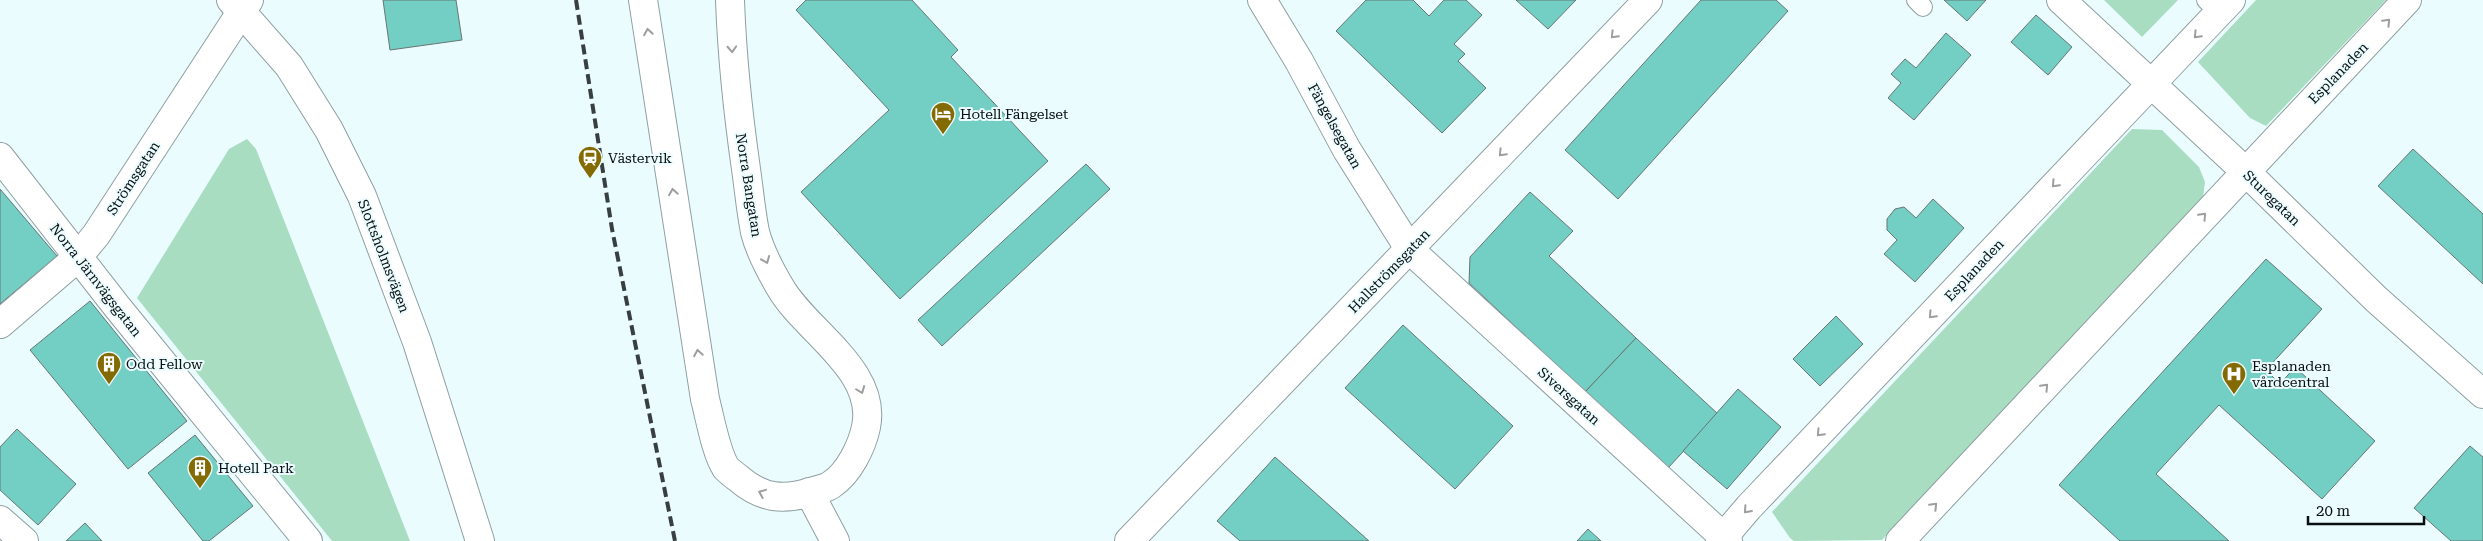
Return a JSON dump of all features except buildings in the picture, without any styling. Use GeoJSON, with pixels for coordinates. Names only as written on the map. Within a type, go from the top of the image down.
{"type":"FeatureCollection","features":[{"type":"Feature","properties":{"kind":"street","name":"Norra Bangatan"},"geometry":{"type":"LineString","coordinates":[[643,0],[705,399],[714,436],[726,468],[747,486],[761,494],[777,498],[809,492],[832,485],[852,462],[866,427],[867,407],[862,387],[846,362],[787,300],[768,266],[756,233],[738,116],[731,50],[730,0]]}},
{"type":"Feature","properties":{"kind":"street","name":"Fängelsegatan"},"geometry":{"type":"LineString","coordinates":[[1262,0],[1299,61],[1347,150],[1410,250]]}},
{"type":"Feature","properties":{"kind":"street","name":"Hallströmsgatan"},"geometry":{"type":"LineString","coordinates":[[1129,541],[1648,0]]}},
{"type":"Feature","properties":{"kind":"street","name":"Sturegatan"},"geometry":{"type":"LineString","coordinates":[[2061,0],[2245,171],[2376,298],[2483,394]]}},
{"type":"Feature","properties":{"kind":"street","name":"Esplanaden"},"geometry":{"type":"LineString","coordinates":[[1900,541],[1980,458],[2245,171],[2407,0]]}},
{"type":"Feature","properties":{"kind":"street","name":"Strömsgatan"},"geometry":{"type":"LineString","coordinates":[[0,324],[77,258],[96,234],[241,4]]}},
{"type":"Feature","properties":{"kind":"street","name":"Slottsholmsvägen"},"geometry":{"type":"LineString","coordinates":[[241,4],[289,66],[329,130],[362,196],[417,342],[480,541]]}},
{"type":"Feature","properties":{"kind":"street","name":"Esplanaden"},"geometry":{"type":"LineString","coordinates":[[1724,540],[1749,508],[2151,84],[2219,4]]}},
{"type":"Feature","properties":{"kind":"street","name":"Norra Järnvägsgatan"},"geometry":{"type":"LineString","coordinates":[[0,157],[77,258],[308,541]]}},
{"type":"Feature","properties":{"kind":"street","name":"Siversgatan"},"geometry":{"type":"LineString","coordinates":[[1410,250],[1724,540]]}},
{"type":"Feature","properties":{"kind":"street"},"geometry":{"type":"LineString","coordinates":[[809,492],[835,541]]}},
{"type":"Feature","properties":{"kind":"street"},"geometry":{"type":"LineString","coordinates":[[0,520],[24,541]]}},
{"type":"Feature","properties":{"kind":"green space"},"geometry":{"type":"Polygon","coordinates":[[[2104,0],[2178,0],[2142,37],[2104,0]]]}},
{"type":"Feature","properties":{"kind":"green space"},"geometry":{"type":"Polygon","coordinates":[[[2256,0],[2386,0],[2266,126],[2250,118],[2198,62],[2256,0]]]}},
{"type":"Feature","properties":{"kind":"green space"},"geometry":{"type":"Polygon","coordinates":[[[2132,129],[2162,130],[2199,167],[2205,182],[2203,197],[1882,540],[1794,541],[1790,538],[1772,512],[2132,129]]]}},
{"type":"Feature","properties":{"kind":"green space"},"geometry":{"type":"Polygon","coordinates":[[[247,139],[256,149],[410,541],[332,541],[137,298],[229,149],[247,139]]]}},
{"type":"Feature","properties":{"kind":"railway"},"geometry":{"type":"LineString","coordinates":[[576,0],[612,229],[675,541]]}},
{"type":"Feature","properties":{"kind":"place","name":"Hotell Fängelset"},"geometry":{"type":"Point","coordinates":[943,135]}},
{"type":"Feature","properties":{"kind":"place","name":"Västervik"},"geometry":{"type":"Point","coordinates":[590,179]}},
{"type":"Feature","properties":{"kind":"place","name":"Odd Fellow"},"geometry":{"type":"Point","coordinates":[109,385]}},
{"type":"Feature","properties":{"kind":"place","name":"Esplanaden vårdcentral"},"geometry":{"type":"Point","coordinates":[2234,395]}},
{"type":"Feature","properties":{"kind":"place","name":"Hotell Park"},"geometry":{"type":"Point","coordinates":[200,489]}}]}
